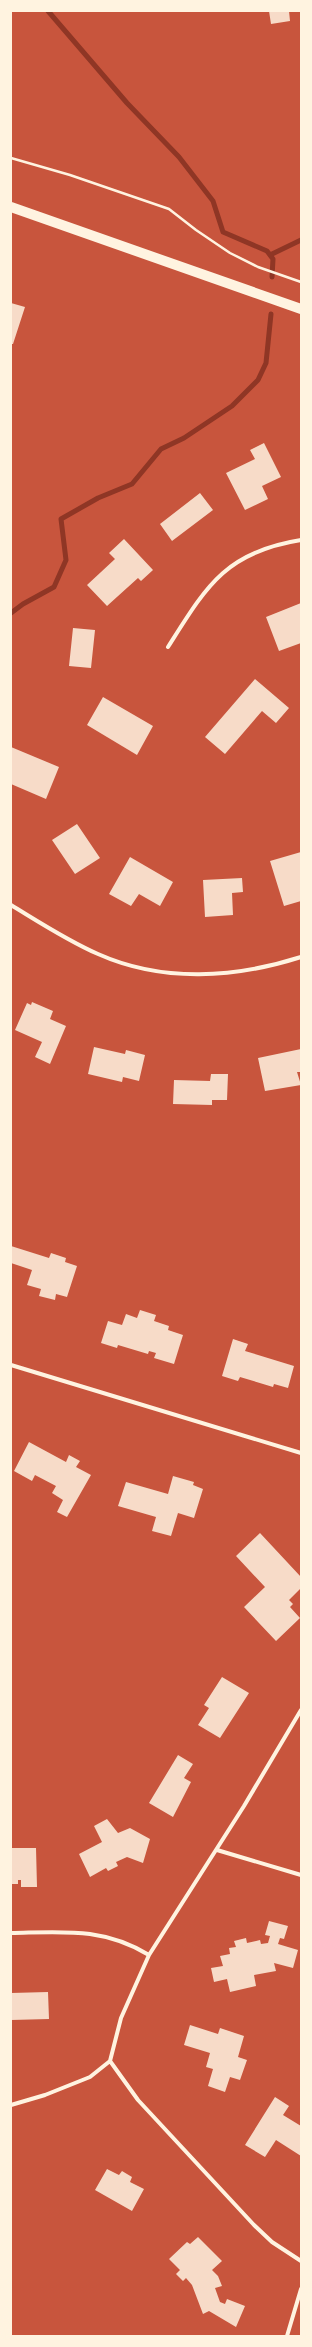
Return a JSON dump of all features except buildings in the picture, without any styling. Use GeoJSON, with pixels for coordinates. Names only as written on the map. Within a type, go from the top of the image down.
{"type":"FeatureCollection","features":[{"type":"Feature","properties":{"kind":"main road"},"geometry":{"type":"LineString","coordinates":[[11,207],[301,309]]}},
{"type":"Feature","properties":{"kind":"street"},"geometry":{"type":"LineString","coordinates":[[168,647],[201,595],[217,577],[236,562],[257,551],[277,544],[301,540]]}},
{"type":"Feature","properties":{"kind":"street"},"geometry":{"type":"LineString","coordinates":[[11,904],[54,931],[99,954],[131,965],[165,972],[226,974],[261,969],[301,957]]}},
{"type":"Feature","properties":{"kind":"street"},"geometry":{"type":"LineString","coordinates":[[11,1364],[301,1453]]}},
{"type":"Feature","properties":{"kind":"street"},"geometry":{"type":"LineString","coordinates":[[11,2105],[45,2095],[90,2077],[110,2061],[121,2018],[149,1955],[217,1850],[301,1710]]}},
{"type":"Feature","properties":{"kind":"street"},"geometry":{"type":"LineString","coordinates":[[217,1850],[301,1875]]}},
{"type":"Feature","properties":{"kind":"street"},"geometry":{"type":"LineString","coordinates":[[11,1933],[92,1934],[111,1937],[130,1944],[149,1955]]}},
{"type":"Feature","properties":{"kind":"street"},"geometry":{"type":"LineString","coordinates":[[110,2061],[138,2100],[254,2225],[272,2242],[301,2261]]}},
{"type":"Feature","properties":{"kind":"street"},"geometry":{"type":"LineString","coordinates":[[287,2336],[301,2289]]}},
{"type":"Feature","properties":{"kind":"path"},"geometry":{"type":"LineString","coordinates":[[11,158],[70,175],[169,209],[212,242],[258,267],[301,282]]}},
{"type":"Feature","properties":{"kind":"waterway"},"geometry":{"type":"LineString","coordinates":[[48,11],[127,103],[179,157],[213,201],[223,232],[267,251],[273,259],[272,277]]}},
{"type":"Feature","properties":{"kind":"waterway"},"geometry":{"type":"LineString","coordinates":[[270,255],[301,240]]}},
{"type":"Feature","properties":{"kind":"waterway"},"geometry":{"type":"LineString","coordinates":[[11,613],[23,604],[54,587],[66,560],[61,519],[98,498],[132,484],[161,449],[184,438],[232,406],[258,380],[266,363],[271,314]]}}]}
